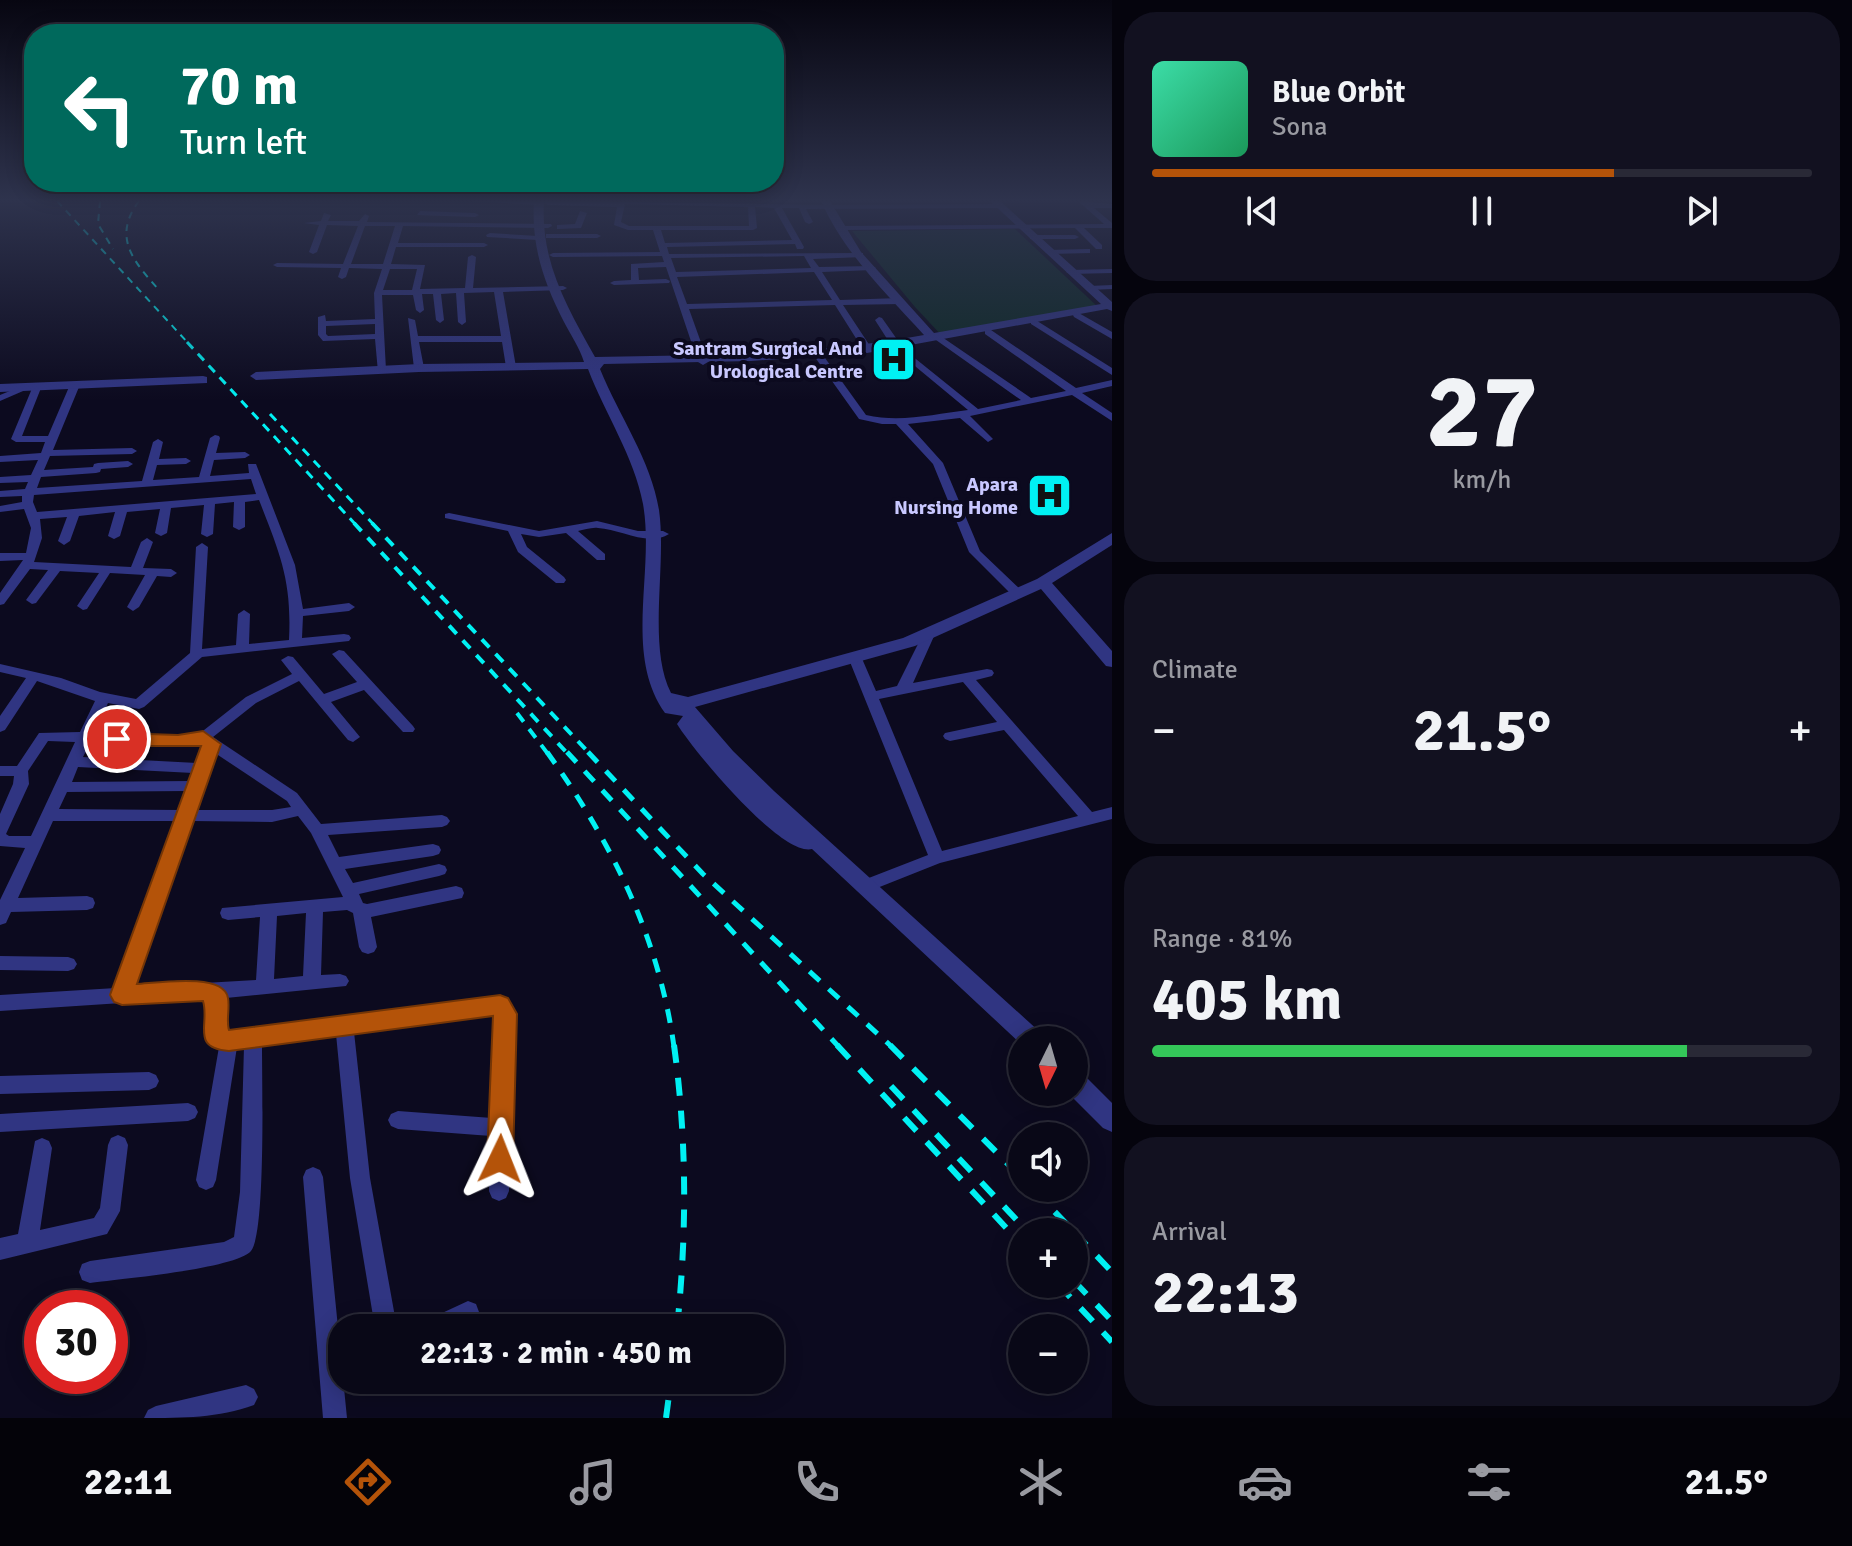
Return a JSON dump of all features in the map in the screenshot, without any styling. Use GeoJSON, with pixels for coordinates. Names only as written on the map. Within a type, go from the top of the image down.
{"type":"FeatureCollection","features":[{"type":"Feature","properties":{"kind":"street"},"geometry":{"type":"LineString","coordinates":[[277,269],[310,273],[312,267]]}},
{"type":"Feature","properties":{"kind":"street"},"geometry":{"type":"LineString","coordinates":[[342,277],[347,267]]}},
{"type":"Feature","properties":{"kind":"street"},"geometry":{"type":"LineString","coordinates":[[381,370],[378,293],[387,267]]}},
{"type":"Feature","properties":{"kind":"street"},"geometry":{"type":"LineString","coordinates":[[420,310],[416,292],[422,267]]}},
{"type":"Feature","properties":{"kind":"street"},"geometry":{"type":"LineString","coordinates":[[462,322],[470,267]]}},
{"type":"Feature","properties":{"kind":"street"},"geometry":{"type":"LineString","coordinates":[[553,267],[557,288],[595,363],[647,491],[658,534],[652,665],[659,689],[679,704],[702,748],[739,788],[788,831],[859,880],[1018,1026]]}},
{"type":"Feature","properties":{"kind":"street"},"geometry":{"type":"LineString","coordinates":[[554,267],[557,288]]}},
{"type":"Feature","properties":{"kind":"street"},"geometry":{"type":"LineString","coordinates":[[634,267],[635,282]]}},
{"type":"Feature","properties":{"kind":"street"},"geometry":{"type":"LineString","coordinates":[[667,267],[703,360]]}},
{"type":"Feature","properties":{"kind":"street"},"geometry":{"type":"LineString","coordinates":[[814,267],[867,349]]}},
{"type":"Feature","properties":{"kind":"street"},"geometry":{"type":"LineString","coordinates":[[1065,267],[1111,307]]}},
{"type":"Feature","properties":{"kind":"street"},"geometry":{"type":"LineString","coordinates":[[614,283],[872,268],[940,340],[1028,401]]}},
{"type":"Feature","properties":{"kind":"street"},"geometry":{"type":"LineString","coordinates":[[1070,272],[1110,278]]}},
{"type":"Feature","properties":{"kind":"street"},"geometry":{"type":"LineString","coordinates":[[1089,288],[1110,278]]}},
{"type":"Feature","properties":{"kind":"street"},"geometry":{"type":"LineString","coordinates":[[378,293],[557,288]]}},
{"type":"Feature","properties":{"kind":"street"},"geometry":{"type":"LineString","coordinates":[[498,289],[511,365]]}},
{"type":"Feature","properties":{"kind":"street"},"geometry":{"type":"LineString","coordinates":[[437,291],[440,320]]}},
{"type":"Feature","properties":{"kind":"street"},"geometry":{"type":"LineString","coordinates":[[684,307],[900,301]]}},
{"type":"Feature","properties":{"kind":"street"},"geometry":{"type":"LineString","coordinates":[[940,340],[1111,307]]}},
{"type":"Feature","properties":{"kind":"street"},"geometry":{"type":"LineString","coordinates":[[256,376],[819,356],[899,348],[1111,307]]}},
{"type":"Feature","properties":{"kind":"street"},"geometry":{"type":"LineString","coordinates":[[1077,315],[1112,336]]}},
{"type":"Feature","properties":{"kind":"street"},"geometry":{"type":"LineString","coordinates":[[411,320],[419,368]]}},
{"type":"Feature","properties":{"kind":"street"},"geometry":{"type":"LineString","coordinates":[[879,320],[899,348],[976,412]]}},
{"type":"Feature","properties":{"kind":"street"},"geometry":{"type":"LineString","coordinates":[[1034,322],[1112,372]]}},
{"type":"Feature","properties":{"kind":"street"},"geometry":{"type":"LineString","coordinates":[[322,324],[380,328],[326,339],[322,324]]}},
{"type":"Feature","properties":{"kind":"street"},"geometry":{"type":"LineString","coordinates":[[988,332],[1112,418]]}},
{"type":"Feature","properties":{"kind":"street"},"geometry":{"type":"LineString","coordinates":[[414,339],[507,339]]}},
{"type":"Feature","properties":{"kind":"street"},"geometry":{"type":"LineString","coordinates":[[819,356],[899,348]]}},
{"type":"Feature","properties":{"kind":"street"},"geometry":{"type":"LineString","coordinates":[[819,356],[863,417],[899,421],[976,412],[1112,383]]}},
{"type":"Feature","properties":{"kind":"street"},"geometry":{"type":"LineString","coordinates":[[0,388],[203,380]]}},
{"type":"Feature","properties":{"kind":"street"},"geometry":{"type":"LineString","coordinates":[[0,601],[27,560],[37,531],[30,511],[30,491],[74,387]]}},
{"type":"Feature","properties":{"kind":"street"},"geometry":{"type":"LineString","coordinates":[[0,398],[31,388]]}},
{"type":"Feature","properties":{"kind":"street"},"geometry":{"type":"LineString","coordinates":[[31,388],[16,439],[52,439]]}},
{"type":"Feature","properties":{"kind":"street"},"geometry":{"type":"LineString","coordinates":[[962,414],[988,439]]}},
{"type":"Feature","properties":{"kind":"street"},"geometry":{"type":"LineString","coordinates":[[899,421],[938,463],[975,552],[1017,593]]}},
{"type":"Feature","properties":{"kind":"street"},"geometry":{"type":"LineString","coordinates":[[204,478],[215,438]]}},
{"type":"Feature","properties":{"kind":"street"},"geometry":{"type":"LineString","coordinates":[[147,483],[158,442]]}},
{"type":"Feature","properties":{"kind":"street"},"geometry":{"type":"LineString","coordinates":[[0,459],[41,465],[99,462],[132,451]]}},
{"type":"Feature","properties":{"kind":"street"},"geometry":{"type":"LineString","coordinates":[[210,457],[250,466]]}},
{"type":"Feature","properties":{"kind":"street"},"geometry":{"type":"LineString","coordinates":[[152,462],[186,461]]}},
{"type":"Feature","properties":{"kind":"street"},"geometry":{"type":"LineString","coordinates":[[90,488],[99,462]]}},
{"type":"Feature","properties":{"kind":"street"},"geometry":{"type":"LineString","coordinates":[[0,480],[41,465],[128,464]]}},
{"type":"Feature","properties":{"kind":"street"},"geometry":{"type":"LineString","coordinates":[[0,494],[204,478],[250,466]]}},
{"type":"Feature","properties":{"kind":"street"},"geometry":{"type":"LineString","coordinates":[[250,466],[290,567],[297,613],[295,643]]}},
{"type":"Feature","properties":{"kind":"street"},"geometry":{"type":"LineString","coordinates":[[0,509],[74,513],[260,497]]}},
{"type":"Feature","properties":{"kind":"street"},"geometry":{"type":"LineString","coordinates":[[239,527],[240,499]]}},
{"type":"Feature","properties":{"kind":"street"},"geometry":{"type":"LineString","coordinates":[[198,653],[194,648],[210,502]]}},
{"type":"Feature","properties":{"kind":"street"},"geometry":{"type":"LineString","coordinates":[[161,533],[166,505]]}},
{"type":"Feature","properties":{"kind":"street"},"geometry":{"type":"LineString","coordinates":[[114,536],[122,509]]}},
{"type":"Feature","properties":{"kind":"street"},"geometry":{"type":"LineString","coordinates":[[64,541],[74,513]]}},
{"type":"Feature","properties":{"kind":"street"},"geometry":{"type":"LineString","coordinates":[[449,516],[539,534],[597,524],[658,534]]}},
{"type":"Feature","properties":{"kind":"street"},"geometry":{"type":"LineString","coordinates":[[513,529],[522,549],[560,580]]}},
{"type":"Feature","properties":{"kind":"street"},"geometry":{"type":"LineString","coordinates":[[569,529],[601,557]]}},
{"type":"Feature","properties":{"kind":"street"},"geometry":{"type":"LineString","coordinates":[[679,704],[929,634],[1043,582],[1112,538]]}},
{"type":"Feature","properties":{"kind":"street"},"geometry":{"type":"LineString","coordinates":[[136,571],[147,542]]}},
{"type":"Feature","properties":{"kind":"street"},"geometry":{"type":"LineString","coordinates":[[0,557],[57,566],[171,573]]}},
{"type":"Feature","properties":{"kind":"street"},"geometry":{"type":"LineString","coordinates":[[32,600],[57,566]]}},
{"type":"Feature","properties":{"kind":"street"},"geometry":{"type":"LineString","coordinates":[[83,606],[107,569]]}},
{"type":"Feature","properties":{"kind":"street"},"geometry":{"type":"LineString","coordinates":[[133,607],[153,572]]}},
{"type":"Feature","properties":{"kind":"street"},"geometry":{"type":"LineString","coordinates":[[1043,582],[1112,662]]}},
{"type":"Feature","properties":{"kind":"street"},"geometry":{"type":"LineString","coordinates":[[297,613],[349,607]]}},
{"type":"Feature","properties":{"kind":"street"},"geometry":{"type":"LineString","coordinates":[[242,648],[244,614]]}},
{"type":"Feature","properties":{"kind":"street"},"geometry":{"type":"LineString","coordinates":[[903,689],[929,634]]}},
{"type":"Feature","properties":{"kind":"street"},"geometry":{"type":"LineString","coordinates":[[0,668],[98,696],[139,704],[198,653],[344,638]]}},
{"type":"Feature","properties":{"kind":"street"},"geometry":{"type":"LineString","coordinates":[[339,654],[408,729]]}},
{"type":"Feature","properties":{"kind":"street"},"geometry":{"type":"LineString","coordinates":[[855,657],[937,858]]}},
{"type":"Feature","properties":{"kind":"street"},"geometry":{"type":"LineString","coordinates":[[288,660],[353,737]]}},
{"type":"Feature","properties":{"kind":"street"},"geometry":{"type":"LineString","coordinates":[[871,696],[987,673]]}},
{"type":"Feature","properties":{"kind":"street"},"geometry":{"type":"LineString","coordinates":[[122,995],[196,786],[207,741],[251,700],[300,675]]}},
{"type":"Feature","properties":{"kind":"street"},"geometry":{"type":"LineString","coordinates":[[0,727],[34,676]]}},
{"type":"Feature","properties":{"kind":"street"},"geometry":{"type":"LineString","coordinates":[[966,677],[1089,819]]}},
{"type":"Feature","properties":{"kind":"street"},"geometry":{"type":"LineString","coordinates":[[322,700],[366,684]]}},
{"type":"Feature","properties":{"kind":"street"},"geometry":{"type":"LineString","coordinates":[[3,912],[101,707],[102,701],[98,696]]}},
{"type":"Feature","properties":{"kind":"street"},"geometry":{"type":"LineString","coordinates":[[950,736],[1007,725]]}},
{"type":"Feature","properties":{"kind":"street"},"geometry":{"type":"LineString","coordinates":[[36,842],[6,842],[0,831],[8,798],[21,784],[21,771],[44,736],[207,741],[292,797],[317,830],[355,902],[368,947]]}},
{"type":"Feature","properties":{"kind":"street"},"geometry":{"type":"LineString","coordinates":[[74,762],[202,768]]}},
{"type":"Feature","properties":{"kind":"street"},"geometry":{"type":"LineString","coordinates":[[0,771],[21,771]]}},
{"type":"Feature","properties":{"kind":"street"},"geometry":{"type":"LineString","coordinates":[[62,787],[196,786]]}},
{"type":"Feature","properties":{"kind":"street"},"geometry":{"type":"LineString","coordinates":[[49,815],[272,816],[302,810]]}},
{"type":"Feature","properties":{"kind":"street"},"geometry":{"type":"LineString","coordinates":[[859,880],[1112,813]]}},
{"type":"Feature","properties":{"kind":"street"},"geometry":{"type":"LineString","coordinates":[[317,830],[442,821]]}},
{"type":"Feature","properties":{"kind":"street"},"geometry":{"type":"LineString","coordinates":[[335,864],[433,850]]}},
{"type":"Feature","properties":{"kind":"street"},"geometry":{"type":"LineString","coordinates":[[355,902],[439,870]]}},
{"type":"Feature","properties":{"kind":"street"},"geometry":{"type":"LineString","coordinates":[[228,913],[456,893]]}},
{"type":"Feature","properties":{"kind":"street"},"geometry":{"type":"LineString","coordinates":[[3,912],[87,903]]}},
{"type":"Feature","properties":{"kind":"street"},"geometry":{"type":"LineString","coordinates":[[312,983],[315,906]]}},
{"type":"Feature","properties":{"kind":"street"},"geometry":{"type":"LineString","coordinates":[[265,987],[269,909]]}},
{"type":"Feature","properties":{"kind":"street"},"geometry":{"type":"LineString","coordinates":[[0,963],[68,964]]}},
{"type":"Feature","properties":{"kind":"street"},"geometry":{"type":"LineString","coordinates":[[0,1003],[340,981]]}},
{"type":"Feature","properties":{"kind":"street"},"geometry":{"type":"LineString","coordinates":[[205,992],[217,997],[215,1035],[219,1039],[229,1040],[500,1005],[505,1014],[499,1191]]}},
{"type":"Feature","properties":{"kind":"street"},"geometry":{"type":"LineString","coordinates":[[344,1024],[360,1178],[384,1314]]}},
{"type":"Feature","properties":{"kind":"street"},"geometry":{"type":"LineString","coordinates":[[90,1272],[225,1253],[242,1245],[247,1236],[250,1192],[253,1038]]}},
{"type":"Feature","properties":{"kind":"street"},"geometry":{"type":"LineString","coordinates":[[206,1180],[229,1040]]}},
{"type":"Feature","properties":{"kind":"street"},"geometry":{"type":"LineString","coordinates":[[0,1085],[149,1081]]}},
{"type":"Feature","properties":{"kind":"street"},"geometry":{"type":"LineString","coordinates":[[1088,1096],[1112,1120]]}},
{"type":"Feature","properties":{"kind":"street"},"geometry":{"type":"LineString","coordinates":[[0,1123],[188,1112]]}},
{"type":"Feature","properties":{"kind":"street"},"geometry":{"type":"LineString","coordinates":[[398,1120],[501,1128]]}},
{"type":"Feature","properties":{"kind":"street"},"geometry":{"type":"LineString","coordinates":[[0,1249],[88,1232],[106,1221],[118,1145]]}},
{"type":"Feature","properties":{"kind":"street"},"geometry":{"type":"LineString","coordinates":[[27,1244],[42,1148]]}},
{"type":"Feature","properties":{"kind":"street"},"geometry":{"type":"LineString","coordinates":[[313,1177],[330,1314]]}},
{"type":"Feature","properties":{"kind":"street"},"geometry":{"type":"LineString","coordinates":[[464,1314],[468,1312]]}},
{"type":"Feature","properties":{"kind":"street"},"geometry":{"type":"LineString","coordinates":[[335,1418],[337,1394]]}},
{"type":"Feature","properties":{"kind":"street"},"geometry":{"type":"LineString","coordinates":[[156,1418],[246,1397]]}},
{"type":"Feature","properties":{"kind":"green space"},"geometry":{"type":"Polygon","coordinates":[[[882,267],[1056,267],[1098,307],[944,338],[882,267]]]}},
{"type":"Feature","properties":{"kind":"railway"},"geometry":{"type":"LineString","coordinates":[[118,267],[189,344]]}},
{"type":"Feature","properties":{"kind":"railway"},"geometry":{"type":"LineString","coordinates":[[140,267],[159,290]]}},
{"type":"Feature","properties":{"kind":"railway"},"geometry":{"type":"LineString","coordinates":[[187,342],[356,525]]}},
{"type":"Feature","properties":{"kind":"railway"},"geometry":{"type":"LineString","coordinates":[[270,414],[374,525]]}},
{"type":"Feature","properties":{"kind":"railway"},"geometry":{"type":"LineString","coordinates":[[354,523],[568,754]]}},
{"type":"Feature","properties":{"kind":"railway"},"geometry":{"type":"LineString","coordinates":[[372,523],[590,754]]}},
{"type":"Feature","properties":{"kind":"railway"},"geometry":{"type":"LineString","coordinates":[[517,713],[548,754]]}},
{"type":"Feature","properties":{"kind":"railway"},"geometry":{"type":"LineString","coordinates":[[547,752],[592,820],[629,892],[657,967],[674,1047]]}},
{"type":"Feature","properties":{"kind":"railway"},"geometry":{"type":"LineString","coordinates":[[567,752],[839,1047]]}},
{"type":"Feature","properties":{"kind":"railway"},"geometry":{"type":"LineString","coordinates":[[588,752],[703,874],[892,1047]]}},
{"type":"Feature","properties":{"kind":"railway"},"geometry":{"type":"LineString","coordinates":[[674,1045],[684,1186],[678,1314]]}},
{"type":"Feature","properties":{"kind":"railway"},"geometry":{"type":"LineString","coordinates":[[837,1045],[1008,1230]]}},
{"type":"Feature","properties":{"kind":"railway"},"geometry":{"type":"LineString","coordinates":[[892,1047],[1008,1164]]}},
{"type":"Feature","properties":{"kind":"railway"},"geometry":{"type":"LineString","coordinates":[[891,1086],[1015,1218]]}},
{"type":"Feature","properties":{"kind":"railway"},"geometry":{"type":"LineString","coordinates":[[1045,1202],[1112,1272]]}},
{"type":"Feature","properties":{"kind":"railway"},"geometry":{"type":"LineString","coordinates":[[1088,1296],[1112,1321]]}},
{"type":"Feature","properties":{"kind":"railway"},"geometry":{"type":"LineString","coordinates":[[1071,1298],[1112,1342]]}},
{"type":"Feature","properties":{"kind":"railway"},"geometry":{"type":"LineString","coordinates":[[666,1418],[669,1394]]}},
{"type":"Feature","properties":{"kind":"place","name":"Santram Surgical And Urological Centre"},"geometry":{"type":"Point","coordinates":[894,359]}},
{"type":"Feature","properties":{"kind":"place","name":"Apara Nursing Home"},"geometry":{"type":"Point","coordinates":[1049,495]}},
{"type":"Feature","properties":{"kind":"route"},"geometry":{"type":"LineString","coordinates":[[117,739],[178,741],[203,738],[211,744],[122,995],[199,990],[208,993],[217,997],[215,1035],[219,1039],[229,1040],[500,1005],[505,1014],[500,1159]]}}]}
